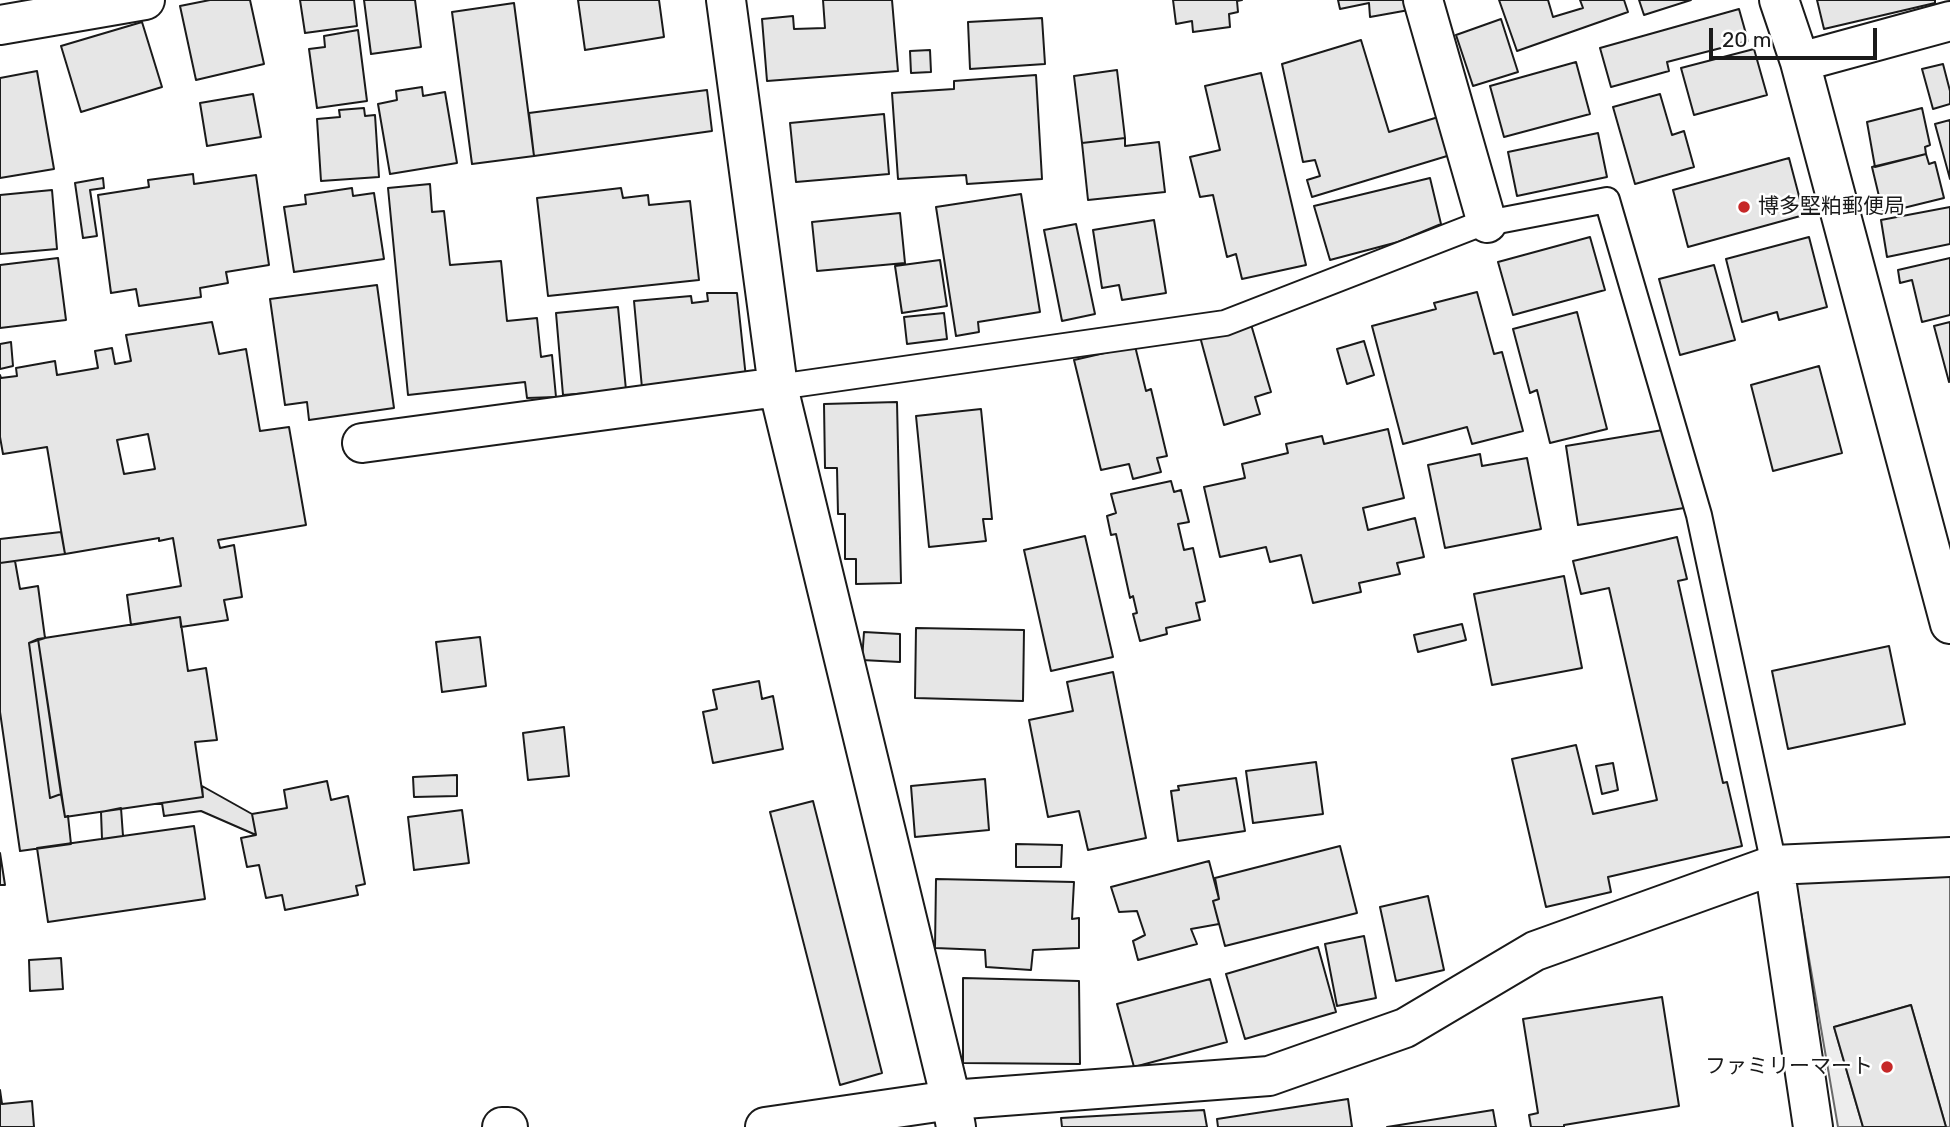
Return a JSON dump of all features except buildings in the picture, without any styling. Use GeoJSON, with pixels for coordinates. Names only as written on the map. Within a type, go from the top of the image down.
{"type":"FeatureCollection","features":[{"type":"Feature","properties":{"kind":"street"},"geometry":{"type":"LineString","coordinates":[[0,25],[145,0]]}},
{"type":"Feature","properties":{"kind":"street"},"geometry":{"type":"LineString","coordinates":[[726,0],[778,387],[954,1113]]}},
{"type":"Feature","properties":{"kind":"street"},"geometry":{"type":"LineString","coordinates":[[1423,0],[1487,223]]}},
{"type":"Feature","properties":{"kind":"street"},"geometry":{"type":"LineString","coordinates":[[1779,0],[1800,62],[1950,624]]}},
{"type":"Feature","properties":{"kind":"street"},"geometry":{"type":"LineString","coordinates":[[1800,62],[1950,20]]}},
{"type":"Feature","properties":{"kind":"street"},"geometry":{"type":"LineString","coordinates":[[362,443],[778,387]]}},
{"type":"Feature","properties":{"kind":"street"},"geometry":{"type":"LineString","coordinates":[[765,1127],[954,1113],[1269,1076],[1405,1028],[1535,951],[1774,865],[1950,857]]}},
{"type":"Feature","properties":{"kind":"street"},"geometry":{"type":"LineString","coordinates":[[1774,865],[1813,1127]]}},
{"type":"Feature","properties":{"kind":"street"},"geometry":{"type":"LineString","coordinates":[[502,1127],[508,1127]]}},
{"type":"Feature","properties":{"kind":"lane"},"geometry":{"type":"LineString","coordinates":[[778,387],[1225,323],[1477,225],[1607,200],[1699,516],[1774,865]]}},
{"type":"Feature","properties":{"kind":"shaded area"},"geometry":{"type":"Polygon","coordinates":[[[1950,873],[1950,1127],[1946,1127],[1911,1005],[1834,1027],[1863,1127],[1838,1127],[1796,883],[1950,873]]]}},
{"type":"Feature","properties":{"kind":"place","name":"博多堅粕郵便局"},"geometry":{"type":"Point","coordinates":[1744,207]}},
{"type":"Feature","properties":{"kind":"place","name":"ファミリーマート"},"geometry":{"type":"Point","coordinates":[1887,1067]}}]}
